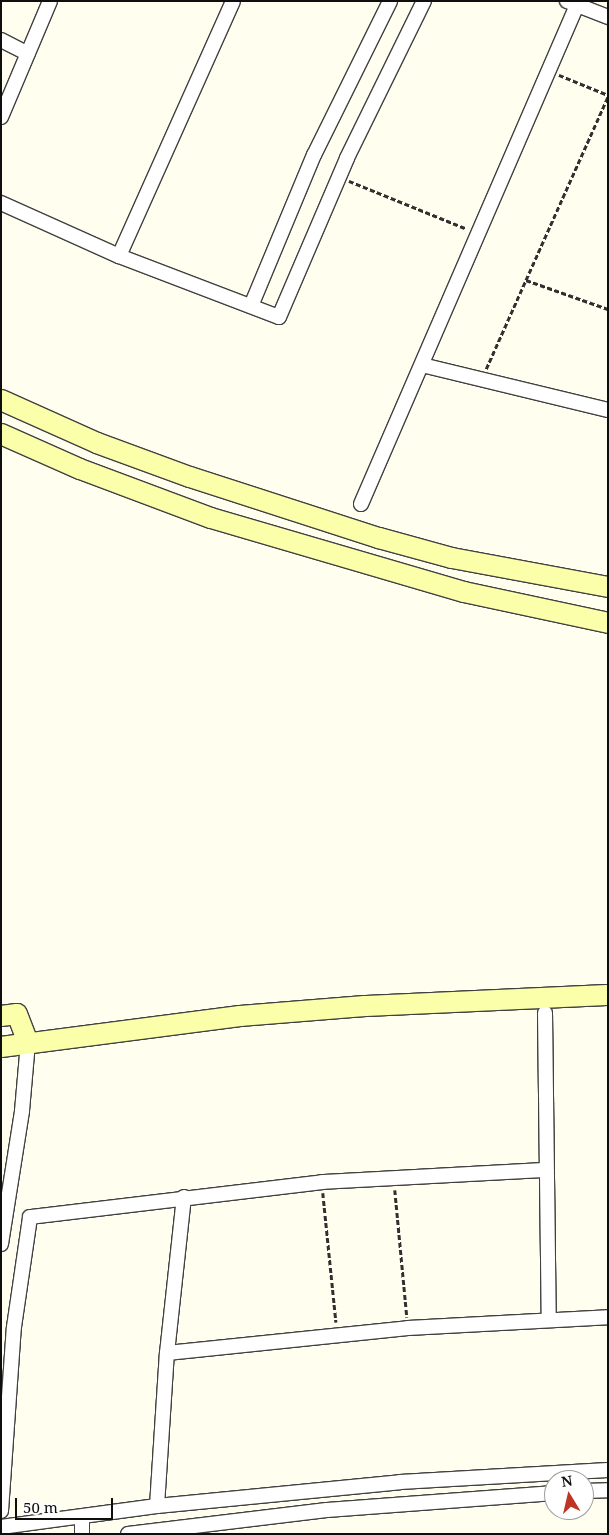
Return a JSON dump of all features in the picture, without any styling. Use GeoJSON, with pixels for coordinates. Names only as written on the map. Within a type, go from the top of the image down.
{"type":"FeatureCollection","features":[{"type":"Feature","properties":{"kind":"street"},"geometry":{"type":"LineString","coordinates":[[1,117],[50,1]]}},
{"type":"Feature","properties":{"kind":"street"},"geometry":{"type":"LineString","coordinates":[[119,256],[233,1]]}},
{"type":"Feature","properties":{"kind":"street"},"geometry":{"type":"LineString","coordinates":[[251,306],[314,155],[390,1]]}},
{"type":"Feature","properties":{"kind":"street"},"geometry":{"type":"LineString","coordinates":[[1,203],[119,256],[279,317],[339,177],[424,1]]}},
{"type":"Feature","properties":{"kind":"street"},"geometry":{"type":"LineString","coordinates":[[361,504],[549,70],[572,3],[608,17]]}},
{"type":"Feature","properties":{"kind":"street"},"geometry":{"type":"LineString","coordinates":[[1,40],[28,54]]}},
{"type":"Feature","properties":{"kind":"street"},"geometry":{"type":"LineString","coordinates":[[422,365],[608,410]]}},
{"type":"Feature","properties":{"kind":"street"},"geometry":{"type":"LineString","coordinates":[[1,400],[98,443],[245,496],[413,548],[608,588]]}},
{"type":"Feature","properties":{"kind":"street"},"geometry":{"type":"LineString","coordinates":[[1,434],[80,469],[211,518],[464,592],[608,623]]}},
{"type":"Feature","properties":{"kind":"street"},"geometry":{"type":"LineString","coordinates":[[539,608],[553,599],[556,588],[552,577]]}},
{"type":"Feature","properties":{"kind":"street"},"geometry":{"type":"LineString","coordinates":[[577,616],[570,598],[581,582]]}},
{"type":"Feature","properties":{"kind":"street"},"geometry":{"type":"LineString","coordinates":[[1,1047],[129,1029],[298,1011],[608,995]]}},
{"type":"Feature","properties":{"kind":"street"},"geometry":{"type":"LineString","coordinates":[[544,1013],[549,1319]]}},
{"type":"Feature","properties":{"kind":"street"},"geometry":{"type":"LineString","coordinates":[[1,1244],[3,1215],[22,1112],[28,1043],[9,1015]]}},
{"type":"Feature","properties":{"kind":"street"},"geometry":{"type":"LineString","coordinates":[[1,1511],[8,1394],[30,1217],[184,1197],[322,1182],[393,1176],[546,1170]]}},
{"type":"Feature","properties":{"kind":"street"},"geometry":{"type":"LineString","coordinates":[[157,1506],[167,1353],[184,1197]]}},
{"type":"Feature","properties":{"kind":"street"},"geometry":{"type":"LineString","coordinates":[[167,1353],[408,1328],[608,1317]]}},
{"type":"Feature","properties":{"kind":"street"},"geometry":{"type":"LineString","coordinates":[[1,1528],[157,1506],[400,1482],[608,1470]]}},
{"type":"Feature","properties":{"kind":"street"},"geometry":{"type":"LineString","coordinates":[[594,1491],[608,1490]]}},
{"type":"Feature","properties":{"kind":"street"},"geometry":{"type":"LineString","coordinates":[[128,1534],[327,1510],[544,1494]]}},
{"type":"Feature","properties":{"kind":"street"},"geometry":{"type":"LineString","coordinates":[[82,1517],[82,1534]]}},
{"type":"Feature","properties":{"kind":"path"},"geometry":{"type":"LineString","coordinates":[[481,379],[608,95],[549,70]]}},
{"type":"Feature","properties":{"kind":"path"},"geometry":{"type":"LineString","coordinates":[[339,177],[478,233]]}},
{"type":"Feature","properties":{"kind":"path"},"geometry":{"type":"LineString","coordinates":[[526,280],[608,309]]}},
{"type":"Feature","properties":{"kind":"path"},"geometry":{"type":"LineString","coordinates":[[393,1176],[408,1328]]}},
{"type":"Feature","properties":{"kind":"path"},"geometry":{"type":"LineString","coordinates":[[322,1182],[337,1334]]}}]}
